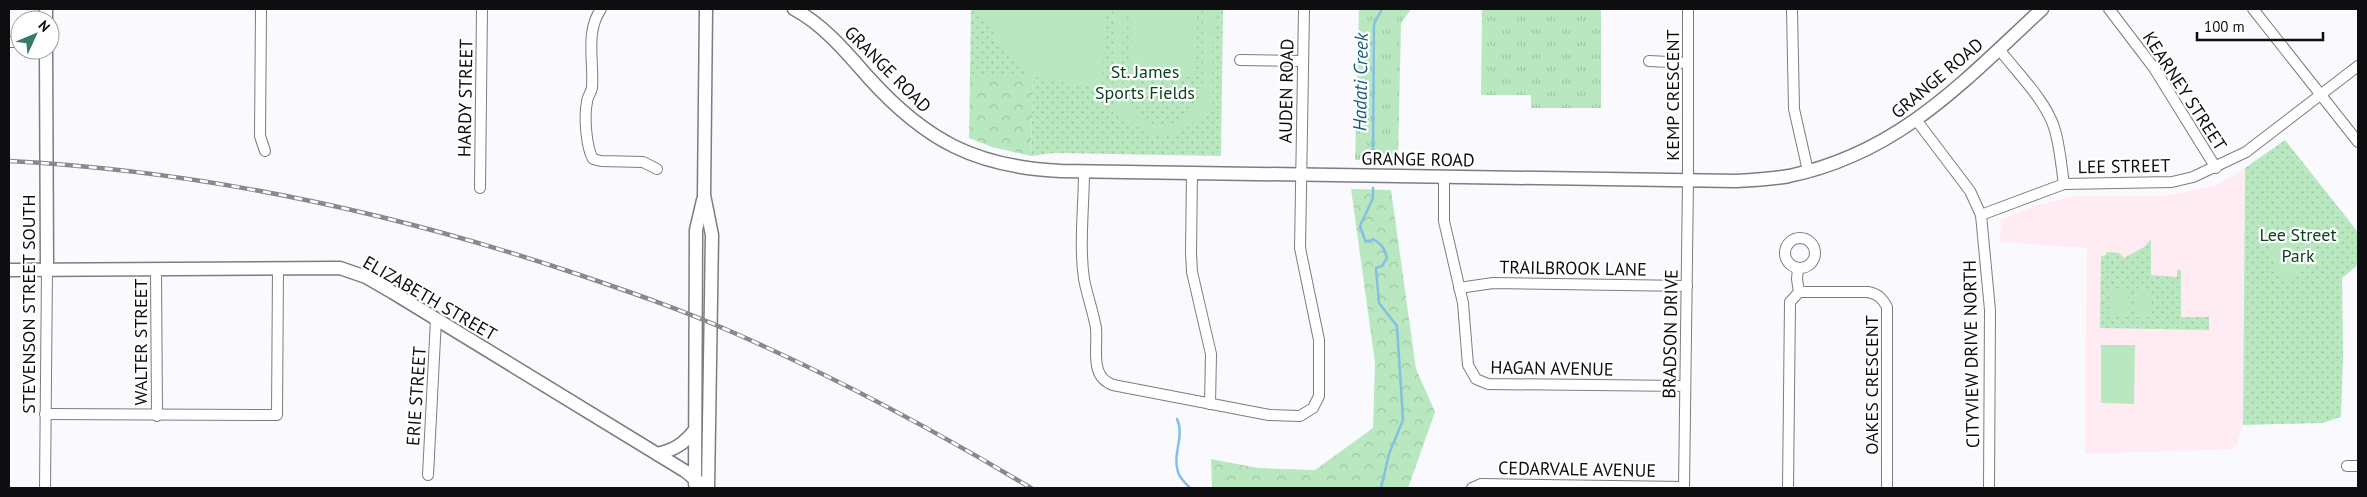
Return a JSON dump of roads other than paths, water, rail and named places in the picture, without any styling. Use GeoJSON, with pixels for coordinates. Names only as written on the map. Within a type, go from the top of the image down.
{"type":"FeatureCollection","features":[{"type":"Feature","properties":{"kind":"main road"},"geometry":{"type":"LineString","coordinates":[[706,9],[704,195],[712,235],[707,488]]}},
{"type":"Feature","properties":{"kind":"main road","name":"GRANGE ROAD"},"geometry":{"type":"LineString","coordinates":[[794,9],[825,30],[903,112],[949,144],[967,154],[998,164],[1034,170],[1688,181],[1771,179],[1808,171],[1860,154],[1917,120],[2042,9]]}},
{"type":"Feature","properties":{"kind":"main road","name":"STEVENSON STREET SOUTH"},"geometry":{"type":"LineString","coordinates":[[46,60],[47,269]]}},
{"type":"Feature","properties":{"kind":"main road"},"geometry":{"type":"LineString","coordinates":[[695,484],[696,230],[704,195]]}},
{"type":"Feature","properties":{"kind":"main road","name":"ELIZABETH STREET"},"geometry":{"type":"LineString","coordinates":[[9,270],[340,268],[366,277],[657,454],[695,484],[707,488]]}},
{"type":"Feature","properties":{"kind":"main road"},"geometry":{"type":"LineString","coordinates":[[657,454],[671,450],[684,443],[695,430]]}},
{"type":"Feature","properties":{"kind":"street"},"geometry":{"type":"LineString","coordinates":[[261,9],[260,136],[266,151]]}},
{"type":"Feature","properties":{"kind":"street","name":"HARDY STREET"},"geometry":{"type":"LineString","coordinates":[[480,188],[482,9]]}},
{"type":"Feature","properties":{"kind":"street"},"geometry":{"type":"LineString","coordinates":[[601,9],[594,20],[591,34],[592,90],[586,101],[588,150],[593,159],[600,161],[643,162],[657,169]]}},
{"type":"Feature","properties":{"kind":"street","name":"AUDEN ROAD"},"geometry":{"type":"LineString","coordinates":[[1210,404],[1269,415],[1300,416],[1308,413],[1317,403],[1319,396],[1319,340],[1300,248],[1304,9]]}},
{"type":"Feature","properties":{"kind":"street","name":"KEMP CRESCENT"},"geometry":{"type":"LineString","coordinates":[[1688,9],[1688,181]]}},
{"type":"Feature","properties":{"kind":"street"},"geometry":{"type":"LineString","coordinates":[[1792,9],[1794,109],[1808,171]]}},
{"type":"Feature","properties":{"kind":"street","name":"KEARNEY STREET"},"geometry":{"type":"LineString","coordinates":[[2109,9],[2154,68],[2216,168]]}},
{"type":"Feature","properties":{"kind":"street"},"geometry":{"type":"LineString","coordinates":[[2253,9],[2358,142]]}},
{"type":"Feature","properties":{"kind":"street"},"geometry":{"type":"LineString","coordinates":[[1998,49],[2042,103],[2050,118],[2056,135],[2064,184]]}},
{"type":"Feature","properties":{"kind":"street"},"geometry":{"type":"LineString","coordinates":[[1240,60],[1303,61]]}},
{"type":"Feature","properties":{"kind":"street"},"geometry":{"type":"LineString","coordinates":[[1648,61],[1688,63]]}},
{"type":"Feature","properties":{"kind":"street","name":"LEE STREET"},"geometry":{"type":"LineString","coordinates":[[1981,215],[2064,184],[2172,182],[2193,178],[2246,152],[2358,66]]}},
{"type":"Feature","properties":{"kind":"street","name":"CITYVIEW DRIVE NORTH"},"geometry":{"type":"LineString","coordinates":[[1917,120],[1970,191],[1981,215],[1990,310],[1989,488]]}},
{"type":"Feature","properties":{"kind":"street"},"geometry":{"type":"LineString","coordinates":[[1084,171],[1084,279],[1095,326],[1097,367],[1100,376],[1106,383],[1113,385],[1210,404],[1211,354],[1192,272],[1192,172]]}},
{"type":"Feature","properties":{"kind":"street","name":"HAGAN AVENUE"},"geometry":{"type":"LineString","coordinates":[[1444,177],[1444,221],[1465,316],[1468,365],[1471,373],[1482,383],[1685,386]]}},
{"type":"Feature","properties":{"kind":"street","name":"BRADSON DRIVE"},"geometry":{"type":"LineString","coordinates":[[1684,488],[1688,181]]}},
{"type":"Feature","properties":{"kind":"street"},"geometry":{"type":"LineString","coordinates":[[45,414],[157,416],[277,415],[278,268]]}},
{"type":"Feature","properties":{"kind":"street"},"geometry":{"type":"LineString","coordinates":[[1788,488],[1789,310],[1790,302],[1799,292],[1798,268]]}},
{"type":"Feature","properties":{"kind":"street","name":"STEVENSON STREET SOUTH"},"geometry":{"type":"LineString","coordinates":[[45,488],[47,269]]}},
{"type":"Feature","properties":{"kind":"street","name":"WALTER STREET"},"geometry":{"type":"LineString","coordinates":[[156,269],[157,416]]}},
{"type":"Feature","properties":{"kind":"street","name":"TRAILBROOK LANE"},"geometry":{"type":"LineString","coordinates":[[1460,288],[1493,283],[1687,286]]}},
{"type":"Feature","properties":{"kind":"street","name":"OAKES CRESCENT"},"geometry":{"type":"LineString","coordinates":[[1799,292],[1868,292],[1877,294],[1883,299],[1887,307],[1887,488]]}},
{"type":"Feature","properties":{"kind":"street","name":"ERIE STREET"},"geometry":{"type":"LineString","coordinates":[[428,475],[436,319]]}},
{"type":"Feature","properties":{"kind":"street"},"geometry":{"type":"LineString","coordinates":[[2347,466],[2358,466]]}},
{"type":"Feature","properties":{"kind":"street","name":"CEDARVALE AVENUE"},"geometry":{"type":"LineString","coordinates":[[1472,488],[1482,484],[1684,488]]}},
{"type":"Feature","properties":{"kind":"waterway","name":"Hadati Creek"},"geometry":{"type":"LineString","coordinates":[[1373,157],[1374,24],[1382,9]]}},
{"type":"Feature","properties":{"kind":"waterway","name":"Hadati Creek"},"geometry":{"type":"LineString","coordinates":[[1373,188],[1373,198],[1360,226],[1365,240],[1369,242],[1373,239],[1378,243],[1384,249],[1387,258],[1382,266],[1376,268],[1379,303],[1397,326],[1403,420],[1389,454],[1381,488]]}},
{"type":"Feature","properties":{"kind":"waterway"},"geometry":{"type":"LineString","coordinates":[[1177,419],[1180,432],[1176,459],[1178,472],[1190,488]]}},
{"type":"Feature","properties":{"kind":"railway"},"geometry":{"type":"LineString","coordinates":[[9,161],[153,174],[295,198],[366,213],[436,231],[574,273],[693,316],[809,367],[958,445],[1031,488]]}},
{"type":"Feature","properties":{"kind":"park label","name":"St. James Sports Fields"},"geometry":{"type":"Point","coordinates":[1145,81]}},
{"type":"Feature","properties":{"kind":"park label","name":"Lee Street Park"},"geometry":{"type":"Point","coordinates":[2298,244]}}]}
